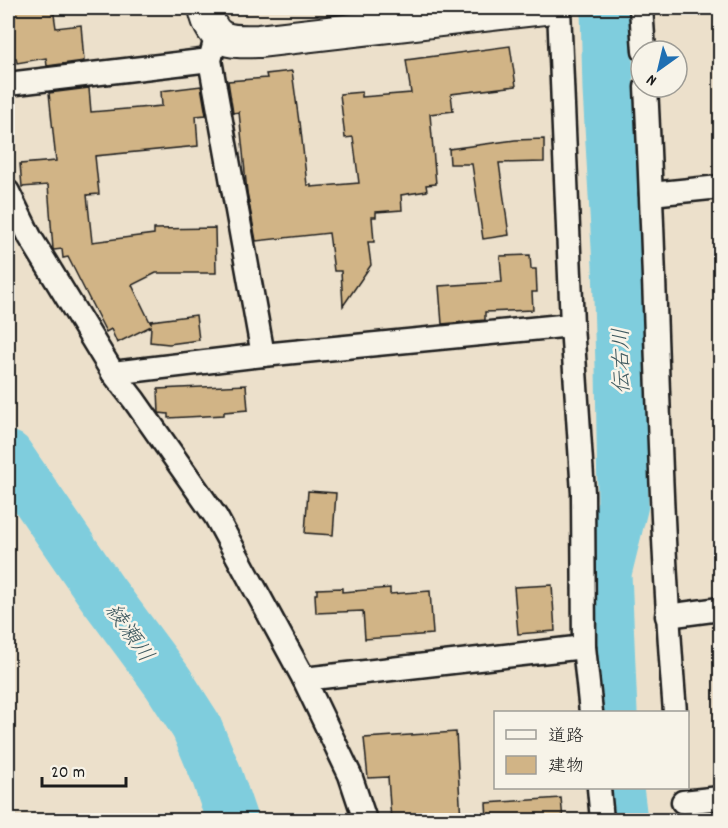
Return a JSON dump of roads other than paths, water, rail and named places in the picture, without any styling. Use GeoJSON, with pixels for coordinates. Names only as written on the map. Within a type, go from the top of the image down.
{"type":"FeatureCollection","features":[{"type":"Feature","properties":{"kind":"street"},"geometry":{"type":"LineString","coordinates":[[8,84],[211,34],[231,42],[259,41],[544,8]]}},
{"type":"Feature","properties":{"kind":"street"},"geometry":{"type":"LineString","coordinates":[[559,8],[572,325],[583,493],[584,647],[591,711]]}},
{"type":"Feature","properties":{"kind":"street"},"geometry":{"type":"LineString","coordinates":[[641,8],[643,39]]}},
{"type":"Feature","properties":{"kind":"street"},"geometry":{"type":"LineString","coordinates":[[211,34],[263,355]]}},
{"type":"Feature","properties":{"kind":"street"},"geometry":{"type":"LineString","coordinates":[[647,99],[667,616],[675,711]]}},
{"type":"Feature","properties":{"kind":"street"},"geometry":{"type":"LineString","coordinates":[[651,194],[720,187]]}},
{"type":"Feature","properties":{"kind":"street"},"geometry":{"type":"LineString","coordinates":[[8,192],[30,237],[113,373],[216,517],[304,679],[350,775],[365,820]]}},
{"type":"Feature","properties":{"kind":"street"},"geometry":{"type":"LineString","coordinates":[[113,373],[263,355],[572,325]]}},
{"type":"Feature","properties":{"kind":"street"},"geometry":{"type":"LineString","coordinates":[[667,616],[720,609]]}},
{"type":"Feature","properties":{"kind":"street"},"geometry":{"type":"LineString","coordinates":[[304,679],[584,647]]}},
{"type":"Feature","properties":{"kind":"street"},"geometry":{"type":"LineString","coordinates":[[599,789],[602,820]]}},
{"type":"Feature","properties":{"kind":"street"},"geometry":{"type":"LineString","coordinates":[[683,803],[720,798]]}},
{"type":"Feature","properties":{"kind":"waterway","name":"伝右川"},"geometry":{"type":"LineString","coordinates":[[606,8],[608,90],[618,265],[623,504],[606,573],[612,711]]}},
{"type":"Feature","properties":{"kind":"waterway","name":"綾瀬川"},"geometry":{"type":"LineString","coordinates":[[8,456],[102,593],[168,682],[196,726],[232,820]]}},
{"type":"Feature","properties":{"kind":"waterway","name":"伝右川"},"geometry":{"type":"LineString","coordinates":[[618,789],[622,820]]}}]}
